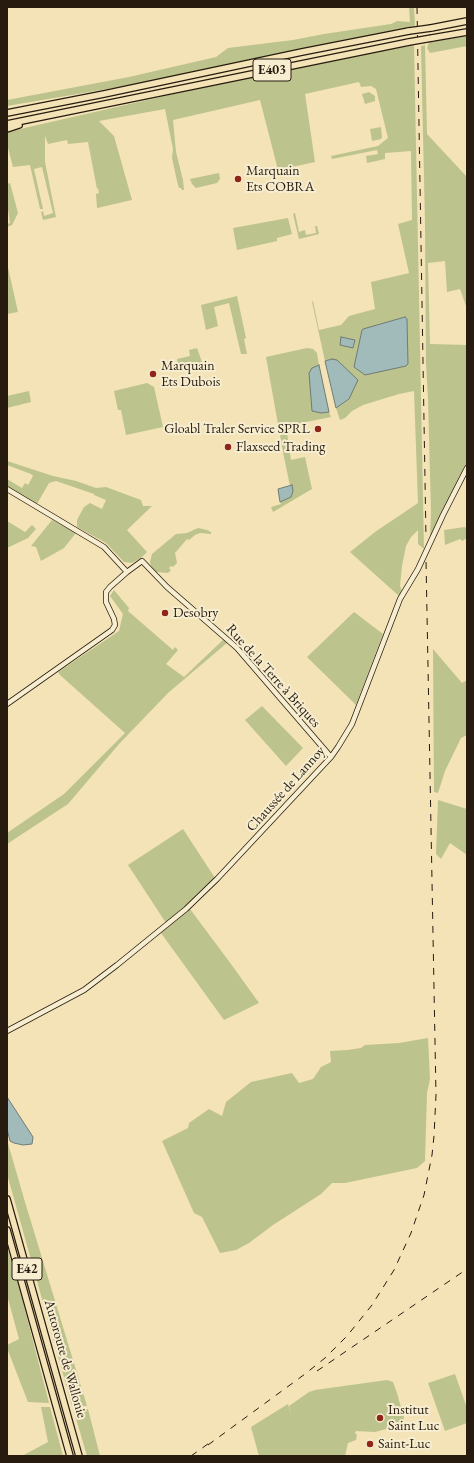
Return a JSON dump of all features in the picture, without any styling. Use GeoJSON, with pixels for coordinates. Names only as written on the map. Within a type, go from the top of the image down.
{"type":"FeatureCollection","features":[{"type":"Feature","properties":{"kind":"highway","name":"E403"},"geometry":{"type":"LineString","coordinates":[[7,113],[409,31],[467,22]]}},
{"type":"Feature","properties":{"kind":"highway","name":"E403"},"geometry":{"type":"LineString","coordinates":[[7,124],[409,42],[467,32]]}},
{"type":"Feature","properties":{"kind":"highway"},"geometry":{"type":"LineString","coordinates":[[7,109],[38,104],[49,104]]}},
{"type":"Feature","properties":{"kind":"highway"},"geometry":{"type":"LineString","coordinates":[[7,129],[27,123],[77,113],[84,108]]}},
{"type":"Feature","properties":{"kind":"highway","name":"Autoroute de Wallonie"},"geometry":{"type":"LineString","coordinates":[[7,1199],[79,1456]]}},
{"type":"Feature","properties":{"kind":"highway","name":"Autoroute de Wallonie"},"geometry":{"type":"LineString","coordinates":[[7,1230],[70,1456]]}},
{"type":"Feature","properties":{"kind":"main road","name":"Chaussée de Lannoy"},"geometry":{"type":"LineString","coordinates":[[7,1031],[84,990],[113,969],[186,909],[214,883],[331,757],[352,724],[400,599],[418,569],[449,502],[467,468]]}},
{"type":"Feature","properties":{"kind":"main road"},"geometry":{"type":"LineString","coordinates":[[7,489],[104,547],[127,572],[110,587],[105,597],[114,619],[115,625],[112,630],[7,704]]}},
{"type":"Feature","properties":{"kind":"main road","name":"Rue de la Terre à Briques"},"geometry":{"type":"LineString","coordinates":[[127,572],[142,561],[167,587],[229,640],[331,757]]}},
{"type":"Feature","properties":{"kind":"green space"},"geometry":{"type":"Polygon","coordinates":[[[409,7],[414,7],[415,26],[131,85],[7,106],[7,100],[129,77],[216,57],[228,48],[293,40],[391,24],[397,21],[410,22],[409,7]]]}},
{"type":"Feature","properties":{"kind":"green space"},"geometry":{"type":"Polygon","coordinates":[[[467,36],[467,46],[430,53],[427,48],[429,42],[467,36]]]}},
{"type":"Feature","properties":{"kind":"green space"},"geometry":{"type":"Polygon","coordinates":[[[414,45],[424,549],[418,544],[418,530],[411,537],[406,546],[400,586],[402,591],[399,596],[350,552],[375,532],[418,503],[414,391],[363,405],[340,420],[336,408],[349,399],[332,359],[325,361],[312,302],[313,301],[319,330],[341,325],[349,316],[375,309],[371,282],[409,273],[398,224],[412,220],[411,151],[385,153],[385,159],[367,163],[366,156],[378,154],[377,150],[332,159],[331,156],[378,146],[388,138],[376,89],[371,86],[361,87],[359,82],[305,94],[315,162],[278,170],[260,100],[173,120],[176,152],[184,190],[179,188],[177,181],[172,158],[173,149],[165,109],[99,121],[114,136],[132,200],[97,208],[96,194],[99,193],[88,142],[68,144],[67,140],[48,144],[45,136],[45,162],[56,217],[43,220],[41,212],[43,211],[44,216],[53,213],[42,167],[34,169],[43,209],[40,209],[30,165],[13,167],[7,144],[7,132],[213,85],[414,45]]]}},
{"type":"Feature","properties":{"kind":"green space"},"geometry":{"type":"Polygon","coordinates":[[[425,45],[427,134],[467,177],[467,309],[460,289],[447,292],[445,261],[428,263],[430,344],[467,345],[467,465],[430,537],[431,512],[426,363],[425,222],[421,46],[425,45]]]}},
{"type":"Feature","properties":{"kind":"green space"},"geometry":{"type":"Polygon","coordinates":[[[369,92],[375,96],[375,101],[365,104],[362,94],[369,92]]]}},
{"type":"Feature","properties":{"kind":"green space"},"geometry":{"type":"Polygon","coordinates":[[[381,127],[381,139],[372,141],[370,129],[381,127]]]}},
{"type":"Feature","properties":{"kind":"green space"},"geometry":{"type":"Polygon","coordinates":[[[219,173],[220,179],[217,183],[196,188],[190,179],[219,173]]]}},
{"type":"Feature","properties":{"kind":"green space"},"geometry":{"type":"Polygon","coordinates":[[[10,183],[18,213],[12,225],[7,227],[7,224],[10,223],[7,203],[7,184],[10,183]]]}},
{"type":"Feature","properties":{"kind":"green space"},"geometry":{"type":"Polygon","coordinates":[[[295,213],[299,232],[305,230],[306,235],[316,233],[315,226],[317,226],[319,234],[299,239],[293,214],[295,213]]]}},
{"type":"Feature","properties":{"kind":"green space"},"geometry":{"type":"Polygon","coordinates":[[[288,218],[292,234],[277,238],[277,241],[237,250],[233,228],[288,218]]]}},
{"type":"Feature","properties":{"kind":"green space"},"geometry":{"type":"Polygon","coordinates":[[[7,263],[18,312],[7,314],[7,263]]]}},
{"type":"Feature","properties":{"kind":"green space"},"geometry":{"type":"Polygon","coordinates":[[[237,296],[246,338],[244,339],[247,354],[241,354],[229,303],[214,307],[218,326],[206,330],[201,305],[237,296]]]}},
{"type":"Feature","properties":{"kind":"green space"},"geometry":{"type":"Polygon","coordinates":[[[197,348],[202,362],[201,364],[179,369],[177,359],[190,356],[189,350],[197,348]]]}},
{"type":"Feature","properties":{"kind":"green space"},"geometry":{"type":"Polygon","coordinates":[[[307,348],[313,349],[317,353],[319,365],[312,368],[321,413],[329,412],[331,417],[286,426],[291,460],[305,457],[312,489],[273,512],[271,507],[281,504],[280,502],[291,497],[292,485],[290,486],[283,452],[266,357],[307,348]]]}},
{"type":"Feature","properties":{"kind":"green space"},"geometry":{"type":"Polygon","coordinates":[[[147,383],[154,387],[163,427],[126,435],[121,410],[118,410],[114,391],[147,383]]]}},
{"type":"Feature","properties":{"kind":"green space"},"geometry":{"type":"Polygon","coordinates":[[[29,391],[31,402],[7,408],[7,396],[29,391]]]}},
{"type":"Feature","properties":{"kind":"green space"},"geometry":{"type":"Polygon","coordinates":[[[7,461],[96,488],[106,487],[141,500],[143,506],[152,506],[127,530],[147,552],[141,558],[132,563],[124,562],[106,543],[77,527],[77,520],[84,507],[90,503],[102,509],[106,500],[94,494],[56,481],[49,483],[37,504],[7,486],[7,479],[22,488],[25,483],[28,485],[33,476],[7,465],[7,461]]]}},
{"type":"Feature","properties":{"kind":"green space"},"geometry":{"type":"Polygon","coordinates":[[[52,520],[76,533],[64,548],[41,561],[36,547],[31,546],[52,520]]]}},
{"type":"Feature","properties":{"kind":"green space"},"geometry":{"type":"Polygon","coordinates":[[[7,521],[25,532],[32,525],[36,529],[28,538],[7,548],[7,521]]]}},
{"type":"Feature","properties":{"kind":"green space"},"geometry":{"type":"Polygon","coordinates":[[[465,527],[467,530],[467,538],[462,541],[460,539],[445,545],[444,530],[465,527]]]}},
{"type":"Feature","properties":{"kind":"green space"},"geometry":{"type":"Polygon","coordinates":[[[198,528],[207,530],[211,532],[211,534],[200,533],[189,540],[187,539],[175,553],[177,563],[173,567],[171,566],[169,568],[171,570],[168,573],[156,572],[151,566],[150,562],[152,554],[176,534],[187,533],[198,528]]]}},
{"type":"Feature","properties":{"kind":"green space"},"geometry":{"type":"Polygon","coordinates":[[[114,590],[129,608],[128,611],[173,650],[175,647],[178,650],[166,664],[184,677],[224,639],[228,642],[168,693],[119,744],[68,804],[7,844],[7,833],[64,794],[125,733],[58,672],[119,631],[123,614],[110,596],[114,590]]]}},
{"type":"Feature","properties":{"kind":"green space"},"geometry":{"type":"Polygon","coordinates":[[[354,612],[383,634],[356,705],[307,657],[354,612]]]}},
{"type":"Feature","properties":{"kind":"green space"},"geometry":{"type":"Polygon","coordinates":[[[433,649],[462,683],[467,680],[467,735],[461,738],[445,771],[438,793],[434,792],[433,649]]]}},
{"type":"Feature","properties":{"kind":"green space"},"geometry":{"type":"Polygon","coordinates":[[[262,706],[303,748],[286,766],[245,720],[262,706]]]}},
{"type":"Feature","properties":{"kind":"green space"},"geometry":{"type":"Polygon","coordinates":[[[438,800],[467,809],[467,855],[450,843],[441,859],[436,854],[438,800]]]}},
{"type":"Feature","properties":{"kind":"green space"},"geometry":{"type":"Polygon","coordinates":[[[183,829],[215,878],[166,923],[128,865],[183,829]]]}},
{"type":"Feature","properties":{"kind":"green space"},"geometry":{"type":"Polygon","coordinates":[[[190,909],[259,1003],[224,1020],[161,933],[190,909]]]}},
{"type":"Feature","properties":{"kind":"green space"},"geometry":{"type":"Polygon","coordinates":[[[428,1038],[430,1079],[427,1093],[425,1161],[417,1168],[345,1183],[332,1183],[321,1194],[273,1225],[249,1243],[236,1250],[220,1253],[202,1217],[194,1213],[162,1141],[188,1128],[189,1123],[209,1109],[222,1116],[226,1102],[251,1082],[292,1073],[299,1083],[313,1079],[321,1067],[331,1062],[330,1051],[348,1050],[361,1048],[365,1045],[399,1043],[428,1038]]]}},
{"type":"Feature","properties":{"kind":"green space"},"geometry":{"type":"Polygon","coordinates":[[[7,1140],[87,1406],[72,1406],[7,1174],[7,1140]]]}},
{"type":"Feature","properties":{"kind":"green space"},"geometry":{"type":"Polygon","coordinates":[[[7,1247],[18,1283],[49,1403],[28,1402],[7,1348],[7,1345],[19,1339],[7,1295],[7,1247]]]}},
{"type":"Feature","properties":{"kind":"green space"},"geometry":{"type":"Polygon","coordinates":[[[455,1374],[467,1408],[467,1423],[445,1431],[428,1383],[455,1374]]]}},
{"type":"Feature","properties":{"kind":"green space"},"geometry":{"type":"Polygon","coordinates":[[[387,1380],[393,1382],[397,1393],[404,1418],[401,1425],[375,1432],[356,1431],[356,1440],[348,1443],[345,1456],[259,1456],[251,1427],[288,1404],[292,1418],[289,1406],[309,1392],[387,1380]]]}},
{"type":"Feature","properties":{"kind":"green space"},"geometry":{"type":"Polygon","coordinates":[[[41,1407],[50,1407],[63,1456],[22,1456],[48,1442],[41,1407]]]}},
{"type":"Feature","properties":{"kind":"green space"},"geometry":{"type":"Polygon","coordinates":[[[73,1408],[88,1409],[100,1456],[87,1456],[73,1408]]]}},
{"type":"Feature","properties":{"kind":"water"},"geometry":{"type":"Polygon","coordinates":[[[405,317],[407,319],[408,364],[406,366],[365,375],[354,367],[363,329],[405,317]]]}},
{"type":"Feature","properties":{"kind":"water"},"geometry":{"type":"Polygon","coordinates":[[[341,337],[355,340],[353,348],[340,345],[341,337]]]}},
{"type":"Feature","properties":{"kind":"water"},"geometry":{"type":"Polygon","coordinates":[[[332,359],[337,360],[358,380],[349,399],[336,408],[325,361],[332,359]]]}},
{"type":"Feature","properties":{"kind":"water"},"geometry":{"type":"Polygon","coordinates":[[[319,365],[329,412],[321,413],[312,411],[309,373],[312,368],[319,365]]]}},
{"type":"Feature","properties":{"kind":"water"},"geometry":{"type":"Polygon","coordinates":[[[292,485],[293,491],[291,497],[280,502],[278,489],[292,485]]]}},
{"type":"Feature","properties":{"kind":"water"},"geometry":{"type":"Polygon","coordinates":[[[7,1097],[33,1137],[32,1144],[23,1145],[10,1141],[7,1129],[7,1097]]]}},
{"type":"Feature","properties":{"kind":"railway"},"geometry":{"type":"LineString","coordinates":[[417,7],[426,539]]}},
{"type":"Feature","properties":{"kind":"railway"},"geometry":{"type":"LineString","coordinates":[[208,1445],[305,1374],[325,1358],[347,1336],[372,1305],[394,1270],[411,1233],[424,1195],[432,1155],[436,1095],[426,560]]}},
{"type":"Feature","properties":{"kind":"railway"},"geometry":{"type":"LineString","coordinates":[[317,1371],[467,1269]]}},
{"type":"Feature","properties":{"kind":"railway"},"geometry":{"type":"LineString","coordinates":[[191,1456],[212,1441]]}},
{"type":"Feature","properties":{"kind":"place","name":"Marquain Ets COBRA"},"geometry":{"type":"Point","coordinates":[238,179]}},
{"type":"Feature","properties":{"kind":"place","name":"Marquain Ets Dubois"},"geometry":{"type":"Point","coordinates":[153,374]}},
{"type":"Feature","properties":{"kind":"place","name":"Gloabl Traler Service SPRL"},"geometry":{"type":"Point","coordinates":[318,429]}},
{"type":"Feature","properties":{"kind":"place","name":"Flaxseed Trading"},"geometry":{"type":"Point","coordinates":[228,447]}},
{"type":"Feature","properties":{"kind":"place","name":"Desobry"},"geometry":{"type":"Point","coordinates":[165,613]}},
{"type":"Feature","properties":{"kind":"place","name":"Institut Saint Luc"},"geometry":{"type":"Point","coordinates":[380,1418]}},
{"type":"Feature","properties":{"kind":"place","name":"Saint-Luc"},"geometry":{"type":"Point","coordinates":[370,1444]}}]}
